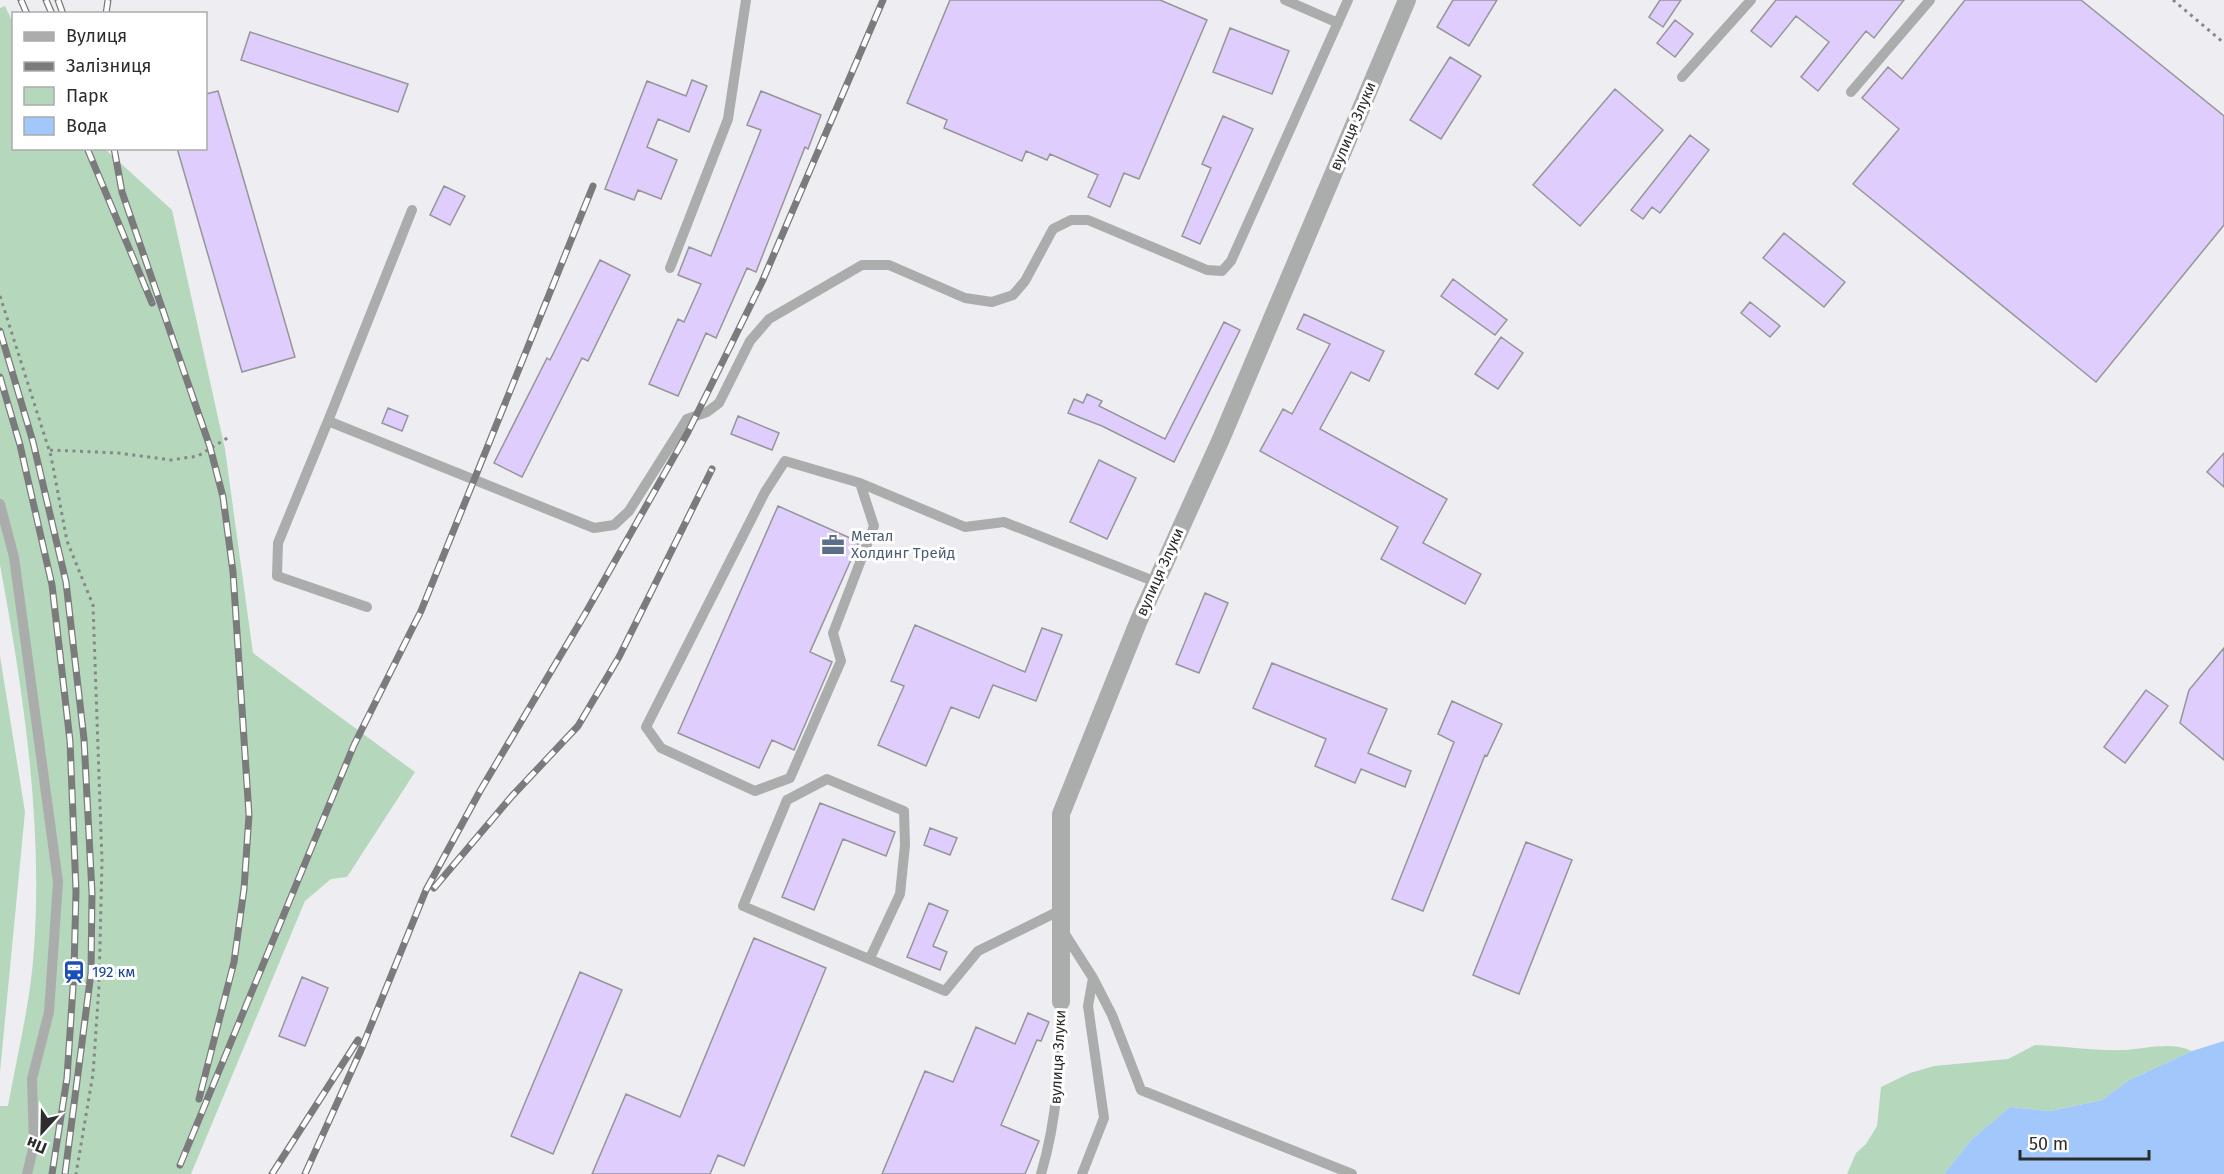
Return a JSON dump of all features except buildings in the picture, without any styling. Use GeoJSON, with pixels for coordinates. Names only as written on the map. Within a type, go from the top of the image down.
{"type":"FeatureCollection","features":[{"type":"Feature","properties":{"kind":"street","name":"вулиця Злуки"},"geometry":{"type":"LineString","coordinates":[[1061,1002],[1061,814],[1156,582],[1221,439],[1407,0]]}},
{"type":"Feature","properties":{"kind":"lane"},"geometry":{"type":"LineString","coordinates":[[670,268],[729,119],[746,0]]}},
{"type":"Feature","properties":{"kind":"lane"},"geometry":{"type":"LineString","coordinates":[[1285,0],[1338,23]]}},
{"type":"Feature","properties":{"kind":"lane"},"geometry":{"type":"LineString","coordinates":[[325,422],[594,528],[614,525],[629,512],[687,419],[707,412],[719,403],[750,341],[769,319],[862,265],[889,265],[965,298],[992,302],[1012,295],[1025,281],[1053,230],[1071,220],[1088,220],[1207,270],[1222,271],[1231,261],[1348,0]]}},
{"type":"Feature","properties":{"kind":"lane"},"geometry":{"type":"LineString","coordinates":[[1682,77],[1751,0]]}},
{"type":"Feature","properties":{"kind":"lane"},"geometry":{"type":"LineString","coordinates":[[1851,92],[1930,0]]}},
{"type":"Feature","properties":{"kind":"lane"},"geometry":{"type":"LineString","coordinates":[[367,608],[277,576],[278,543],[412,210]]}},
{"type":"Feature","properties":{"kind":"lane"},"geometry":{"type":"LineString","coordinates":[[860,483],[874,526],[833,633],[841,661],[790,777],[754,791],[661,748],[645,727],[765,492],[786,461],[860,483],[965,527],[1004,522],[1156,582]]}},
{"type":"Feature","properties":{"kind":"lane"},"geometry":{"type":"LineString","coordinates":[[0,504],[14,557],[58,882],[49,1012],[32,1079],[34,1145],[27,1174]]}},
{"type":"Feature","properties":{"kind":"lane"},"geometry":{"type":"LineString","coordinates":[[870,958],[900,894],[905,845],[904,811],[827,779],[787,800],[743,906],[945,991],[978,951],[1061,919],[1112,1015],[1141,1090],[1352,1174]]}},
{"type":"Feature","properties":{"kind":"lane"},"geometry":{"type":"LineString","coordinates":[[1082,1174],[1104,1118],[1088,1006],[1093,978]]}},
{"type":"Feature","properties":{"kind":"lane","name":"вулиця Злуки"},"geometry":{"type":"LineString","coordinates":[[1041,1174],[1050,1146],[1059,1090],[1061,1002]]}},
{"type":"Feature","properties":{"kind":"path"},"geometry":{"type":"LineString","coordinates":[[2173,0],[2224,43]]}},
{"type":"Feature","properties":{"kind":"path"},"geometry":{"type":"LineString","coordinates":[[0,296],[50,450],[67,541],[93,605],[102,861],[99,986],[93,1074],[76,1174]]}},
{"type":"Feature","properties":{"kind":"path"},"geometry":{"type":"LineString","coordinates":[[50,450],[118,453],[171,460],[198,456],[229,437]]}},
{"type":"Feature","properties":{"kind":"green space"},"geometry":{"type":"Polygon","coordinates":[[[5,6],[12,21],[12,150],[106,150],[172,210],[225,449],[253,653],[415,772],[347,877],[331,879],[305,901],[191,1174],[0,1174],[0,1106],[8,1106],[32,968],[36,853],[23,708],[0,565],[0,8],[5,6]]]}},
{"type":"Feature","properties":{"kind":"green space"},"geometry":{"type":"Polygon","coordinates":[[[0,656],[25,812],[0,1072],[0,656]]]}},
{"type":"Feature","properties":{"kind":"green space"},"geometry":{"type":"Polygon","coordinates":[[[2035,1045],[2112,1050],[2175,1046],[2192,1051],[2129,1080],[2102,1100],[2050,1111],[2010,1107],[1971,1140],[1944,1174],[1847,1174],[1856,1153],[1866,1144],[1877,1126],[1881,1087],[1910,1073],[1934,1066],[2008,1059],[2035,1045]]]}},
{"type":"Feature","properties":{"kind":"water"},"geometry":{"type":"Polygon","coordinates":[[[2224,1041],[2224,1174],[1944,1174],[1971,1140],[2010,1107],[2050,1111],[2102,1100],[2129,1080],[2192,1051],[2224,1041]]]}},
{"type":"Feature","properties":{"kind":"railway"},"geometry":{"type":"LineString","coordinates":[[21,0],[26,12]]}},
{"type":"Feature","properties":{"kind":"railway"},"geometry":{"type":"LineString","coordinates":[[46,0],[51,12]]}},
{"type":"Feature","properties":{"kind":"railway"},"geometry":{"type":"LineString","coordinates":[[58,0],[62,12]]}},
{"type":"Feature","properties":{"kind":"railway"},"geometry":{"type":"LineString","coordinates":[[106,12],[108,0]]}},
{"type":"Feature","properties":{"kind":"railway"},"geometry":{"type":"LineString","coordinates":[[305,1174],[361,1050],[426,890],[480,791],[585,614],[688,432],[762,282],[883,0]]}},
{"type":"Feature","properties":{"kind":"railway"},"geometry":{"type":"LineString","coordinates":[[88,150],[152,303]]}},
{"type":"Feature","properties":{"kind":"railway"},"geometry":{"type":"LineString","coordinates":[[114,150],[122,192],[210,447],[223,497],[233,572],[249,815],[244,889],[234,962],[199,1099]]}},
{"type":"Feature","properties":{"kind":"railway"},"geometry":{"type":"LineString","coordinates":[[180,1165],[354,745],[421,611],[593,186]]}},
{"type":"Feature","properties":{"kind":"railway"},"geometry":{"type":"LineString","coordinates":[[0,331],[33,442],[66,582],[84,739],[92,893],[91,973],[65,1174]]}},
{"type":"Feature","properties":{"kind":"railway"},"geometry":{"type":"LineString","coordinates":[[0,377],[20,445],[52,585],[70,741],[76,891],[74,972],[67,1078],[52,1174]]}},
{"type":"Feature","properties":{"kind":"railway"},"geometry":{"type":"LineString","coordinates":[[434,888],[512,796],[578,726],[619,657],[712,469]]}},
{"type":"Feature","properties":{"kind":"railway"},"geometry":{"type":"LineString","coordinates":[[272,1174],[358,1040]]}},
{"type":"Feature","properties":{"kind":"place","name":"Метал Холдинг Трейд"},"geometry":{"type":"Point","coordinates":[833,545]}},
{"type":"Feature","properties":{"kind":"place","name":"192 км"},"geometry":{"type":"Point","coordinates":[74,972]}}]}
